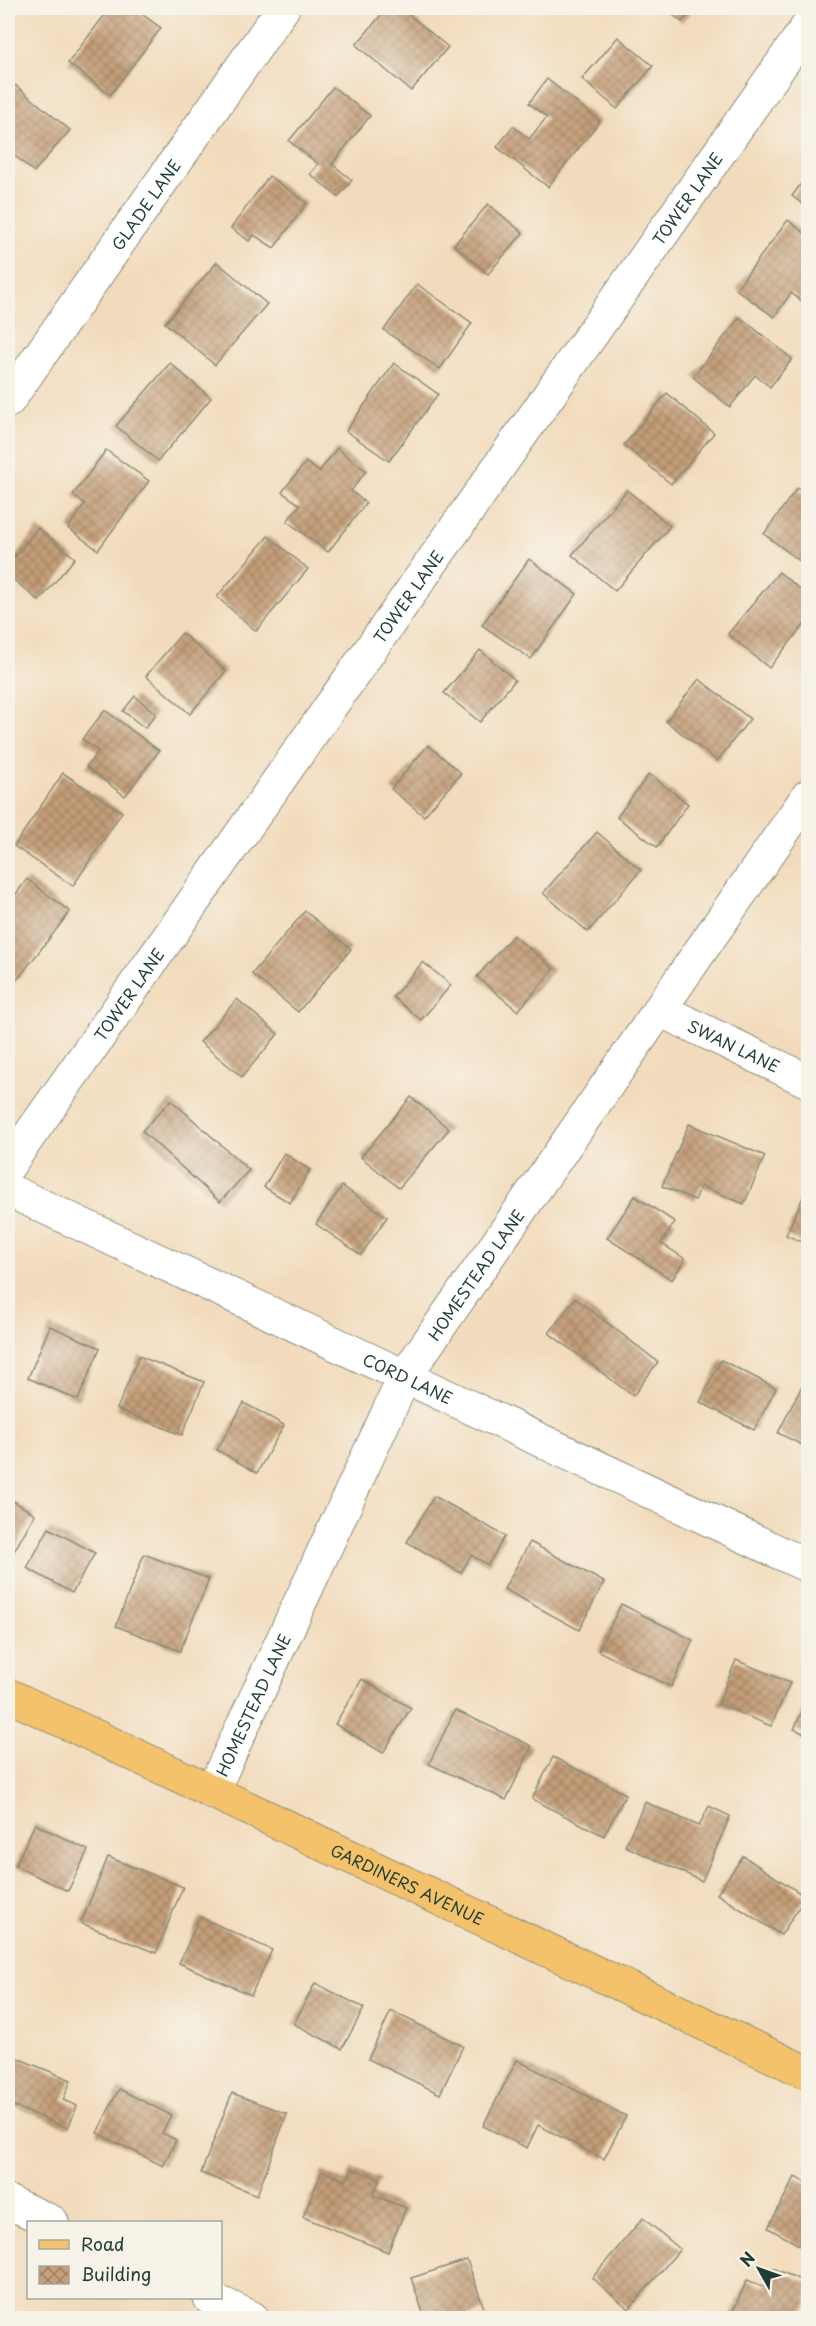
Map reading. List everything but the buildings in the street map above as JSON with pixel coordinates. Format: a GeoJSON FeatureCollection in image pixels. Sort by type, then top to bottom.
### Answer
{"type":"FeatureCollection","features":[{"type":"Feature","properties":{"kind":"main road","name":"GARDINERS AVENUE"},"geometry":{"type":"LineString","coordinates":[[8,1695],[808,2073]]}},
{"type":"Feature","properties":{"kind":"street","name":"GLADE LANE"},"geometry":{"type":"LineString","coordinates":[[8,402],[283,8]]}},
{"type":"Feature","properties":{"kind":"street","name":"TOWER LANE"},"geometry":{"type":"LineString","coordinates":[[8,1166],[808,26]]}},
{"type":"Feature","properties":{"kind":"street","name":"HOMESTEAD LANE"},"geometry":{"type":"LineString","coordinates":[[212,1792],[405,1376],[808,796]]}},
{"type":"Feature","properties":{"kind":"street","name":"SWAN LANE"},"geometry":{"type":"LineString","coordinates":[[660,1010],[808,1081]]}},
{"type":"Feature","properties":{"kind":"street","name":"CORD LANE"},"geometry":{"type":"LineString","coordinates":[[8,1190],[808,1566]]}},
{"type":"Feature","properties":{"kind":"street"},"geometry":{"type":"LineString","coordinates":[[8,2202],[48,2221]]}},
{"type":"Feature","properties":{"kind":"street"},"geometry":{"type":"LineString","coordinates":[[212,2299],[252,2319]]}}]}
